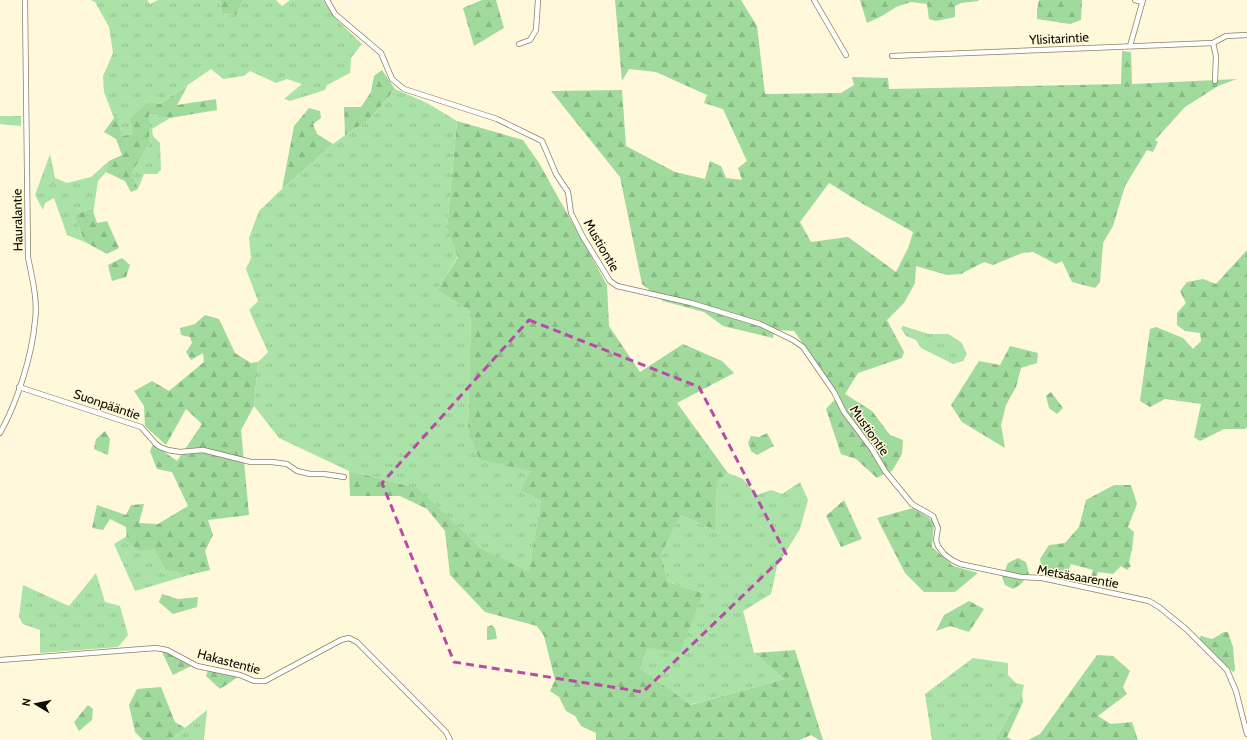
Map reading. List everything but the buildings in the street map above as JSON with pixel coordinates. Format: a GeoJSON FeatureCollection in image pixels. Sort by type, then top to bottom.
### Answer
{"type":"FeatureCollection","features":[{"type":"Feature","properties":{"kind":"street","name":"Hauralantie"},"geometry":{"type":"LineString","coordinates":[[0,433],[9,418],[19,387],[30,352],[36,320],[34,289],[28,257],[25,0]]}},
{"type":"Feature","properties":{"kind":"street","name":"Mustiontie"},"geometry":{"type":"LineString","coordinates":[[327,0],[335,14],[381,53],[392,78],[404,89],[497,119],[542,141],[556,174],[568,192],[571,213],[598,262],[613,284],[691,303],[760,324],[793,340],[803,347],[834,392],[844,412],[872,449],[885,471]]}},
{"type":"Feature","properties":{"kind":"street"},"geometry":{"type":"LineString","coordinates":[[519,44],[530,40],[536,30],[538,0]]}},
{"type":"Feature","properties":{"kind":"street"},"geometry":{"type":"LineString","coordinates":[[814,0],[846,55]]}},
{"type":"Feature","properties":{"kind":"street"},"geometry":{"type":"LineString","coordinates":[[1130,46],[1143,1],[1135,0]]}},
{"type":"Feature","properties":{"kind":"street","name":"Ylisitarintie"},"geometry":{"type":"LineString","coordinates":[[892,56],[1213,43],[1226,36],[1247,35]]}},
{"type":"Feature","properties":{"kind":"street"},"geometry":{"type":"LineString","coordinates":[[1213,43],[1216,56],[1215,81]]}},
{"type":"Feature","properties":{"kind":"street","name":"Suonpääntie"},"geometry":{"type":"LineString","coordinates":[[19,387],[141,427],[156,444],[168,450],[180,452],[203,450],[251,462],[287,464],[297,471],[310,474],[324,474],[344,478]]}},
{"type":"Feature","properties":{"kind":"street","name":"Metsäsaarentie"},"geometry":{"type":"LineString","coordinates":[[885,471],[912,504],[933,516],[938,528],[936,540],[938,546],[944,554],[960,564],[1021,577],[1050,579],[1149,601],[1159,607],[1186,629],[1227,670],[1236,691],[1247,734]]}},
{"type":"Feature","properties":{"kind":"street","name":"Hakastentie"},"geometry":{"type":"LineString","coordinates":[[0,660],[156,648],[167,650],[197,666],[240,675],[254,681],[265,681],[341,640],[349,638],[357,642],[363,648],[446,732],[450,740]]}},
{"type":"Feature","properties":{"kind":"highlighted area"},"geometry":{"type":"Polygon","coordinates":[[[529,320],[699,387],[786,554],[643,692],[454,662],[382,483],[529,320]]]}},
{"type":"Feature","properties":{"kind":"green space"},"geometry":{"type":"Polygon","coordinates":[[[91,0],[147,0],[150,4],[158,0],[220,0],[222,14],[236,15],[243,0],[276,0],[282,6],[290,0],[323,0],[335,18],[362,44],[351,58],[350,73],[327,85],[325,90],[290,101],[284,99],[302,84],[287,79],[276,83],[250,71],[244,76],[223,79],[211,69],[160,104],[149,102],[133,134],[122,136],[117,115],[114,118],[104,92],[103,76],[113,53],[109,27],[95,2],[91,0]]]}},
{"type":"Feature","properties":{"kind":"green space"},"geometry":{"type":"Polygon","coordinates":[[[220,0],[243,0],[236,15],[222,14],[220,0]]]}},
{"type":"Feature","properties":{"kind":"green space"},"geometry":{"type":"Polygon","coordinates":[[[482,0],[496,0],[504,28],[474,46],[463,8],[482,0]]]}},
{"type":"Feature","properties":{"kind":"green space"},"geometry":{"type":"Polygon","coordinates":[[[615,0],[741,0],[757,26],[765,94],[841,93],[854,85],[852,77],[888,78],[889,89],[1121,84],[1122,51],[1131,52],[1132,84],[1237,79],[1218,86],[1185,107],[1155,140],[1158,142],[1153,152],[1147,150],[1125,186],[1113,226],[1103,243],[1100,282],[1095,288],[1072,282],[1062,261],[1056,264],[1033,252],[1022,253],[993,265],[984,262],[961,274],[947,275],[916,266],[915,283],[904,303],[887,320],[904,352],[902,358],[858,373],[845,394],[872,411],[890,435],[903,440],[902,454],[892,471],[877,478],[856,459],[841,454],[826,409],[839,395],[794,331],[774,330],[773,338],[723,326],[704,312],[663,301],[642,284],[620,177],[551,91],[622,90],[626,146],[675,172],[705,179],[710,161],[721,166],[726,178],[742,180],[738,168],[747,161],[723,109],[704,103],[707,95],[656,72],[629,69],[622,81],[615,0]],[[829,183],[800,222],[811,242],[848,237],[896,272],[909,246],[913,232],[829,183]]]}},
{"type":"Feature","properties":{"kind":"green space"},"geometry":{"type":"Polygon","coordinates":[[[860,0],[979,0],[961,3],[955,6],[955,17],[936,21],[929,19],[927,4],[911,2],[896,7],[867,23],[860,0]]]}},
{"type":"Feature","properties":{"kind":"green space"},"geometry":{"type":"Polygon","coordinates":[[[1039,0],[1082,0],[1081,20],[1070,24],[1037,19],[1039,0]]]}},
{"type":"Feature","properties":{"kind":"green space"},"geometry":{"type":"Polygon","coordinates":[[[382,70],[395,89],[369,120],[345,135],[344,107],[361,107],[371,92],[374,76],[382,70]]]}},
{"type":"Feature","properties":{"kind":"green space"},"geometry":{"type":"Polygon","coordinates":[[[188,85],[177,105],[216,99],[217,110],[170,118],[149,114],[149,144],[132,172],[138,189],[131,192],[125,181],[106,172],[109,161],[122,155],[116,139],[104,132],[117,114],[122,136],[133,134],[131,118],[149,102],[160,104],[188,85]]]}},
{"type":"Feature","properties":{"kind":"green space"},"geometry":{"type":"Polygon","coordinates":[[[395,89],[427,103],[457,121],[447,228],[458,256],[437,290],[471,312],[468,428],[531,470],[541,500],[529,573],[481,548],[416,488],[349,471],[279,438],[254,406],[258,362],[268,352],[249,310],[258,301],[246,269],[251,258],[249,238],[259,211],[333,144],[369,120],[395,89]]]}},
{"type":"Feature","properties":{"kind":"green space"},"geometry":{"type":"Polygon","coordinates":[[[309,108],[320,111],[321,118],[313,124],[317,134],[333,144],[282,189],[294,126],[309,108]]]}},
{"type":"Feature","properties":{"kind":"green space"},"geometry":{"type":"Polygon","coordinates":[[[149,114],[170,118],[152,129],[153,136],[160,143],[161,170],[157,174],[144,174],[138,189],[132,172],[149,144],[149,114]]]}},
{"type":"Feature","properties":{"kind":"green space"},"geometry":{"type":"Polygon","coordinates":[[[0,116],[21,116],[21,126],[0,124],[0,116]]]}},
{"type":"Feature","properties":{"kind":"green space"},"geometry":{"type":"Polygon","coordinates":[[[457,121],[523,140],[539,163],[607,285],[609,326],[640,372],[683,344],[722,361],[734,373],[677,403],[728,473],[717,482],[716,531],[681,515],[661,554],[668,582],[703,593],[680,652],[648,648],[640,668],[690,705],[784,679],[754,653],[795,650],[823,740],[819,740],[811,735],[800,740],[596,740],[596,733],[581,726],[575,716],[566,711],[559,697],[550,691],[555,680],[544,636],[537,626],[485,612],[450,575],[445,531],[427,509],[400,496],[350,496],[349,471],[417,488],[481,548],[529,572],[541,500],[521,490],[531,471],[479,459],[468,428],[471,312],[437,290],[458,257],[447,228],[457,121]]]}},
{"type":"Feature","properties":{"kind":"green space"},"geometry":{"type":"Polygon","coordinates":[[[50,154],[55,178],[67,183],[91,177],[109,161],[106,172],[98,181],[93,214],[91,208],[74,215],[85,242],[67,235],[54,198],[45,203],[43,210],[35,195],[50,154]]]}},
{"type":"Feature","properties":{"kind":"green space"},"geometry":{"type":"Polygon","coordinates":[[[92,208],[97,223],[107,221],[119,248],[107,254],[85,242],[74,215],[92,208]]]}},
{"type":"Feature","properties":{"kind":"green space"},"geometry":{"type":"Polygon","coordinates":[[[1247,250],[1247,427],[1245,429],[1224,429],[1200,441],[1194,437],[1201,404],[1165,399],[1150,407],[1140,401],[1150,329],[1156,327],[1183,338],[1193,349],[1201,341],[1200,333],[1185,331],[1177,325],[1177,313],[1186,303],[1180,291],[1187,282],[1203,279],[1216,284],[1247,250]]]}},
{"type":"Feature","properties":{"kind":"green space"},"geometry":{"type":"Polygon","coordinates":[[[122,258],[130,265],[126,277],[112,281],[108,265],[122,258]]]}},
{"type":"Feature","properties":{"kind":"green space"},"geometry":{"type":"Polygon","coordinates":[[[205,315],[219,319],[235,353],[251,363],[258,362],[254,406],[241,430],[249,515],[208,520],[213,535],[205,551],[210,570],[189,575],[165,570],[154,549],[139,551],[127,541],[126,527],[110,519],[103,530],[92,528],[97,505],[126,515],[131,505],[144,504],[139,523],[158,524],[188,506],[172,472],[157,469],[150,451],[153,444],[177,461],[202,424],[186,409],[166,445],[145,426],[144,406],[134,391],[152,381],[169,391],[204,362],[203,353],[191,360],[186,352],[192,343],[190,337],[181,335],[180,328],[195,324],[205,315]]]}},
{"type":"Feature","properties":{"kind":"green space"},"geometry":{"type":"Polygon","coordinates":[[[903,326],[929,334],[948,334],[961,342],[967,354],[963,361],[953,364],[921,348],[916,340],[906,336],[901,328],[903,326]]]}},
{"type":"Feature","properties":{"kind":"green space"},"geometry":{"type":"Polygon","coordinates":[[[1010,346],[1038,353],[1037,363],[1021,368],[1016,387],[1006,405],[1001,425],[1005,448],[962,422],[951,405],[979,361],[1000,365],[1010,346]]]}},
{"type":"Feature","properties":{"kind":"green space"},"geometry":{"type":"Polygon","coordinates":[[[1051,392],[1063,408],[1057,414],[1049,408],[1046,396],[1051,392]]]}},
{"type":"Feature","properties":{"kind":"green space"},"geometry":{"type":"Polygon","coordinates":[[[105,431],[110,439],[108,455],[94,449],[96,439],[105,431]]]}},
{"type":"Feature","properties":{"kind":"green space"},"geometry":{"type":"Polygon","coordinates":[[[767,433],[774,446],[757,455],[751,451],[748,443],[751,436],[759,437],[767,433]]]}},
{"type":"Feature","properties":{"kind":"green space"},"geometry":{"type":"Polygon","coordinates":[[[728,473],[743,479],[757,495],[771,490],[782,494],[800,482],[808,500],[800,529],[777,566],[771,594],[743,611],[754,653],[784,679],[689,705],[640,668],[648,648],[703,593],[668,582],[661,554],[681,515],[716,531],[717,482],[728,473]]]}},
{"type":"Feature","properties":{"kind":"green space"},"geometry":{"type":"Polygon","coordinates":[[[1114,485],[1131,485],[1137,504],[1128,527],[1134,532],[1129,562],[1131,566],[1127,570],[1121,566],[1113,574],[1098,572],[1095,581],[1090,580],[1093,570],[1071,564],[1066,577],[1043,574],[1040,559],[1049,545],[1065,543],[1079,527],[1086,500],[1114,485]]]}},
{"type":"Feature","properties":{"kind":"green space"},"geometry":{"type":"Polygon","coordinates":[[[844,500],[862,539],[841,547],[826,516],[844,500]]]}},
{"type":"Feature","properties":{"kind":"green space"},"geometry":{"type":"Polygon","coordinates":[[[913,508],[928,517],[934,523],[932,547],[953,566],[978,573],[955,592],[924,592],[905,573],[877,518],[913,508]]]}},
{"type":"Feature","properties":{"kind":"green space"},"geometry":{"type":"Polygon","coordinates":[[[127,536],[127,541],[154,549],[165,570],[189,575],[135,591],[114,544],[127,536]]]}},
{"type":"Feature","properties":{"kind":"green space"},"geometry":{"type":"Polygon","coordinates":[[[1018,558],[1026,562],[1029,574],[1021,584],[1013,589],[1005,585],[1002,577],[1008,563],[1018,558]]]}},
{"type":"Feature","properties":{"kind":"green space"},"geometry":{"type":"Polygon","coordinates":[[[96,573],[105,602],[120,606],[128,635],[118,647],[40,653],[40,630],[23,624],[19,617],[23,585],[69,606],[96,573]]]}},
{"type":"Feature","properties":{"kind":"green space"},"geometry":{"type":"Polygon","coordinates":[[[162,594],[178,599],[198,597],[197,607],[173,614],[159,602],[162,594]]]}},
{"type":"Feature","properties":{"kind":"green space"},"geometry":{"type":"Polygon","coordinates":[[[969,601],[984,609],[969,632],[950,626],[936,631],[944,615],[969,601]]]}},
{"type":"Feature","properties":{"kind":"green space"},"geometry":{"type":"Polygon","coordinates":[[[492,625],[495,628],[497,639],[487,640],[487,627],[492,625]]]}},
{"type":"Feature","properties":{"kind":"green space"},"geometry":{"type":"Polygon","coordinates":[[[1224,632],[1228,632],[1233,647],[1235,670],[1233,672],[1199,639],[1201,636],[1212,639],[1224,632]]]}},
{"type":"Feature","properties":{"kind":"green space"},"geometry":{"type":"Polygon","coordinates":[[[161,650],[195,664],[173,675],[161,650]]]}},
{"type":"Feature","properties":{"kind":"green space"},"geometry":{"type":"Polygon","coordinates":[[[1097,655],[1113,656],[1130,671],[1123,687],[1127,694],[1098,716],[1111,724],[1132,722],[1138,740],[1028,740],[1040,734],[1097,655]]]}},
{"type":"Feature","properties":{"kind":"green space"},"geometry":{"type":"Polygon","coordinates":[[[973,658],[1008,663],[1008,675],[1016,683],[1024,685],[1022,694],[995,740],[932,740],[925,694],[973,658]]]}},
{"type":"Feature","properties":{"kind":"green space"},"geometry":{"type":"Polygon","coordinates":[[[209,667],[238,677],[220,689],[206,676],[209,667]]]}},
{"type":"Feature","properties":{"kind":"green space"},"geometry":{"type":"Polygon","coordinates":[[[161,687],[175,722],[185,728],[170,740],[143,740],[135,732],[129,705],[137,689],[161,687]]]}},
{"type":"Feature","properties":{"kind":"green space"},"geometry":{"type":"Polygon","coordinates":[[[1022,694],[1023,702],[1007,737],[1012,740],[995,740],[1022,694]]]}},
{"type":"Feature","properties":{"kind":"green space"},"geometry":{"type":"Polygon","coordinates":[[[88,705],[93,709],[92,720],[79,731],[74,722],[88,705]]]}},
{"type":"Feature","properties":{"kind":"green space"},"geometry":{"type":"Polygon","coordinates":[[[207,710],[204,740],[170,740],[207,710]]]}}]}
